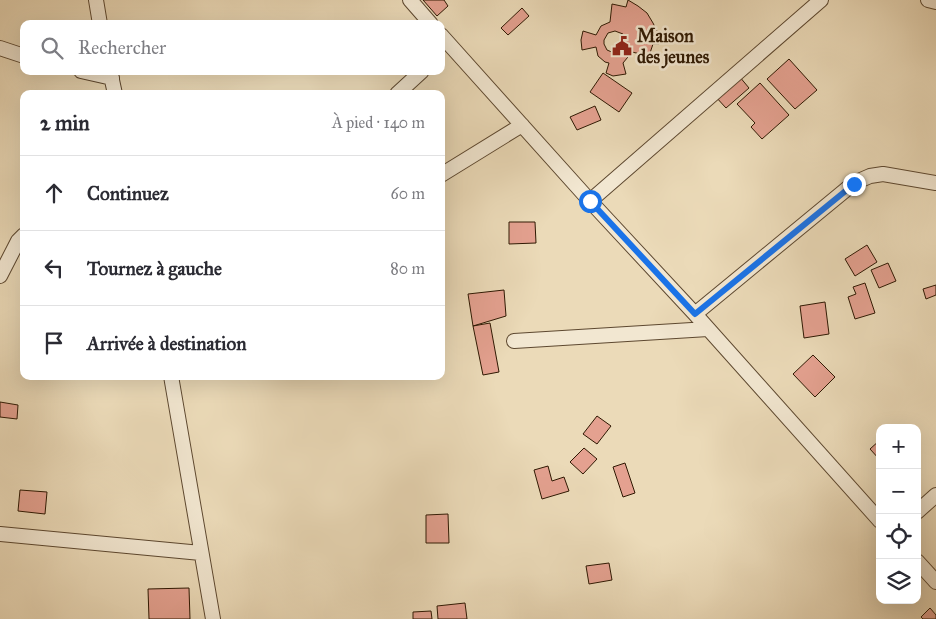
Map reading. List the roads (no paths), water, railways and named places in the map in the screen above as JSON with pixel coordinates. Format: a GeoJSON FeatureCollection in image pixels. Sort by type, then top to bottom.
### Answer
{"type":"FeatureCollection","features":[{"type":"Feature","properties":{"kind":"street"},"geometry":{"type":"LineString","coordinates":[[96,0],[99,20]]}},
{"type":"Feature","properties":{"kind":"street"},"geometry":{"type":"LineString","coordinates":[[410,0],[428,20]]}},
{"type":"Feature","properties":{"kind":"street"},"geometry":{"type":"LineString","coordinates":[[590,201],[821,0]]}},
{"type":"Feature","properties":{"kind":"street"},"geometry":{"type":"LineString","coordinates":[[928,0],[936,2]]}},
{"type":"Feature","properties":{"kind":"street"},"geometry":{"type":"LineString","coordinates":[[445,46],[522,125],[695,314],[876,517]]}},
{"type":"Feature","properties":{"kind":"street"},"geometry":{"type":"LineString","coordinates":[[0,48],[20,55]]}},
{"type":"Feature","properties":{"kind":"street"},"geometry":{"type":"LineString","coordinates":[[111,75],[114,90]]}},
{"type":"Feature","properties":{"kind":"street"},"geometry":{"type":"LineString","coordinates":[[401,90],[418,75]]}},
{"type":"Feature","properties":{"kind":"street"},"geometry":{"type":"LineString","coordinates":[[445,173],[522,125]]}},
{"type":"Feature","properties":{"kind":"street"},"geometry":{"type":"LineString","coordinates":[[695,314],[854,184],[870,176],[884,174],[936,183]]}},
{"type":"Feature","properties":{"kind":"street"},"geometry":{"type":"LineString","coordinates":[[0,276],[20,239]]}},
{"type":"Feature","properties":{"kind":"street"},"geometry":{"type":"LineString","coordinates":[[514,341],[708,329]]}},
{"type":"Feature","properties":{"kind":"street"},"geometry":{"type":"LineString","coordinates":[[172,380],[212,619]]}},
{"type":"Feature","properties":{"kind":"street"},"geometry":{"type":"LineString","coordinates":[[921,508],[936,495]]}},
{"type":"Feature","properties":{"kind":"street"},"geometry":{"type":"LineString","coordinates":[[0,534],[202,553]]}},
{"type":"Feature","properties":{"kind":"street"},"geometry":{"type":"LineString","coordinates":[[921,566],[936,582]]}},
{"type":"Feature","properties":{"kind":"place","name":"Maison des jeunes"},"geometry":{"type":"Point","coordinates":[622,46]}}]}
